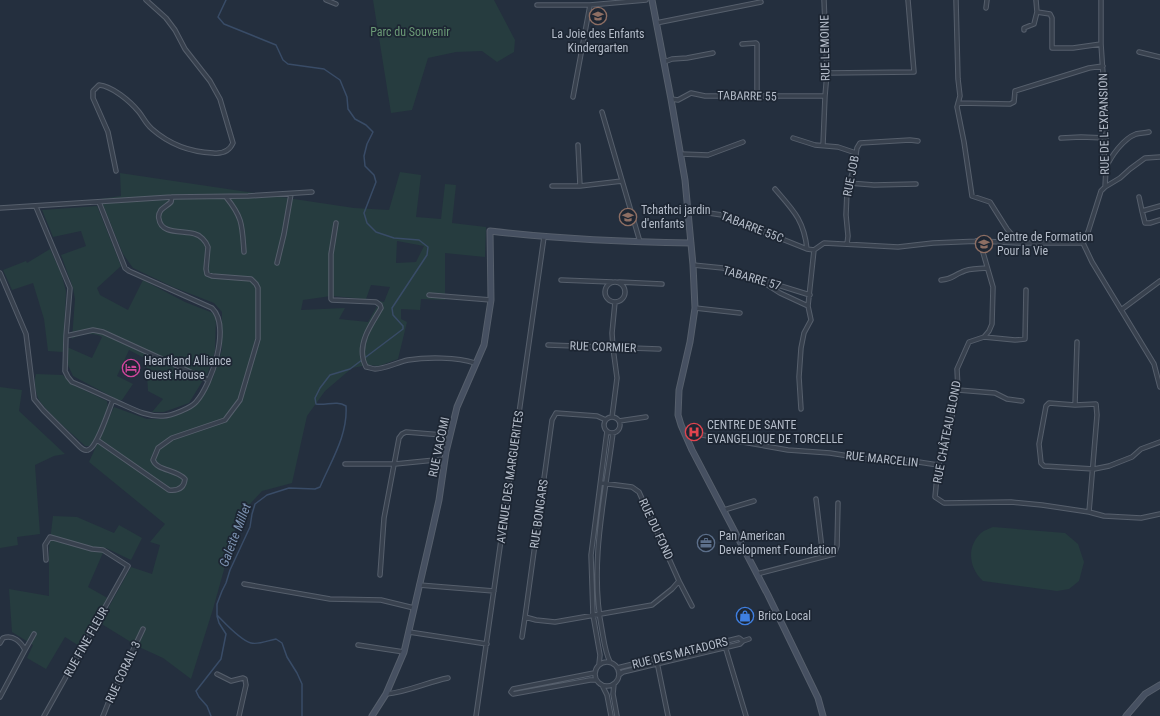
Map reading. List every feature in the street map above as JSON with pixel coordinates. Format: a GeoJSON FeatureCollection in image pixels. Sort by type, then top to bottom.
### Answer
{"type":"FeatureCollection","features":[{"type":"Feature","properties":{"kind":"main road"},"geometry":{"type":"LineString","coordinates":[[652,0],[681,154],[689,210],[693,264],[695,308],[690,342],[679,390],[678,415],[692,450],[757,574],[818,698],[823,716]]}},
{"type":"Feature","properties":{"kind":"main road","name":"RUE VACOMI"},"geometry":{"type":"LineString","coordinates":[[372,716],[386,694],[404,652],[439,500],[445,459],[457,407],[484,345],[490,300],[490,231],[544,237]]}},
{"type":"Feature","properties":{"kind":"main road"},"geometry":{"type":"LineString","coordinates":[[544,237],[640,242],[691,242]]}},
{"type":"Feature","properties":{"kind":"main road"},"geometry":{"type":"LineString","coordinates":[[1126,716],[1145,694],[1160,685]]}},
{"type":"Feature","properties":{"kind":"street"},"geometry":{"type":"LineString","coordinates":[[116,171],[108,132],[93,98],[93,92],[99,85],[111,89],[135,107],[150,128],[183,149],[221,153],[231,148],[233,143],[220,99],[210,82],[185,49],[175,30],[166,18],[146,0]]}},
{"type":"Feature","properties":{"kind":"street"},"geometry":{"type":"LineString","coordinates":[[326,0],[336,4]]}},
{"type":"Feature","properties":{"kind":"street"},"geometry":{"type":"LineString","coordinates":[[537,5],[590,5],[646,0]]}},
{"type":"Feature","properties":{"kind":"street","name":"RUE LEMOINE"},"geometry":{"type":"LineString","coordinates":[[823,145],[824,96],[827,74],[824,0]]}},
{"type":"Feature","properties":{"kind":"street"},"geometry":{"type":"LineString","coordinates":[[827,74],[914,72],[908,0]]}},
{"type":"Feature","properties":{"kind":"street"},"geometry":{"type":"LineString","coordinates":[[956,0],[958,80],[960,96],[957,107],[972,196],[990,202],[1007,229],[1019,243]]}},
{"type":"Feature","properties":{"kind":"street"},"geometry":{"type":"LineString","coordinates":[[986,8],[987,0]]}},
{"type":"Feature","properties":{"kind":"street"},"geometry":{"type":"LineString","coordinates":[[1024,30],[1024,28],[1034,24],[1037,12],[1036,0]]}},
{"type":"Feature","properties":{"kind":"street","name":"RUE DE L'EXPANSION"},"geometry":{"type":"LineString","coordinates":[[1082,243],[1088,232],[1101,191],[1105,187],[1106,168],[1104,164],[1104,157],[1106,138],[1100,0]]}},
{"type":"Feature","properties":{"kind":"street"},"geometry":{"type":"LineString","coordinates":[[656,23],[761,2]]}},
{"type":"Feature","properties":{"kind":"street"},"geometry":{"type":"LineString","coordinates":[[573,97],[590,5]]}},
{"type":"Feature","properties":{"kind":"street"},"geometry":{"type":"LineString","coordinates":[[1037,12],[1050,14],[1052,18],[1052,48],[1073,48],[1101,44]]}},
{"type":"Feature","properties":{"kind":"street"},"geometry":{"type":"LineString","coordinates":[[742,44],[758,44],[757,95]]}},
{"type":"Feature","properties":{"kind":"street"},"geometry":{"type":"LineString","coordinates":[[1139,52],[1160,57]]}},
{"type":"Feature","properties":{"kind":"street"},"geometry":{"type":"LineString","coordinates":[[664,62],[672,59],[713,54]]}},
{"type":"Feature","properties":{"kind":"street"},"geometry":{"type":"LineString","coordinates":[[958,103],[1010,104],[1014,102],[1015,91],[1089,68],[1103,66]]}},
{"type":"Feature","properties":{"kind":"street","name":"TABARRE 55"},"geometry":{"type":"LineString","coordinates":[[671,99],[678,100],[691,93],[705,96],[824,96]]}},
{"type":"Feature","properties":{"kind":"street"},"geometry":{"type":"LineString","coordinates":[[602,112],[640,242]]}},
{"type":"Feature","properties":{"kind":"street"},"geometry":{"type":"LineString","coordinates":[[1106,168],[1110,159],[1127,140],[1136,134],[1148,132]]}},
{"type":"Feature","properties":{"kind":"street"},"geometry":{"type":"LineString","coordinates":[[793,138],[815,145],[838,147],[856,153]]}},
{"type":"Feature","properties":{"kind":"street"},"geometry":{"type":"LineString","coordinates":[[1061,138],[1106,138]]}},
{"type":"Feature","properties":{"kind":"street","name":"RUE JOB"},"geometry":{"type":"LineString","coordinates":[[847,244],[848,236],[846,215],[849,183],[854,167],[856,153],[860,143],[910,140],[918,141]]}},
{"type":"Feature","properties":{"kind":"street"},"geometry":{"type":"LineString","coordinates":[[681,154],[708,155],[743,142]]}},
{"type":"Feature","properties":{"kind":"street"},"geometry":{"type":"LineString","coordinates":[[578,144],[580,186]]}},
{"type":"Feature","properties":{"kind":"street"},"geometry":{"type":"LineString","coordinates":[[1105,187],[1120,178],[1146,158],[1160,157]]}},
{"type":"Feature","properties":{"kind":"street"},"geometry":{"type":"LineString","coordinates":[[552,186],[580,186],[622,181]]}},
{"type":"Feature","properties":{"kind":"street"},"geometry":{"type":"LineString","coordinates":[[849,183],[874,185],[916,184]]}},
{"type":"Feature","properties":{"kind":"street"},"geometry":{"type":"LineString","coordinates":[[775,189],[795,212],[804,232],[807,249]]}},
{"type":"Feature","properties":{"kind":"street"},"geometry":{"type":"LineString","coordinates":[[0,208],[36,207],[172,197],[226,197],[312,192]]}},
{"type":"Feature","properties":{"kind":"street"},"geometry":{"type":"LineString","coordinates":[[277,263],[291,194]]}},
{"type":"Feature","properties":{"kind":"street"},"geometry":{"type":"LineString","coordinates":[[97,440],[169,490],[175,490],[184,485],[185,479],[181,474],[157,466],[153,460],[158,448],[172,438],[226,420],[240,400],[258,339],[258,288],[251,279],[212,276],[207,274],[207,243],[195,234],[167,230],[159,222],[161,210],[171,202],[172,197]]}},
{"type":"Feature","properties":{"kind":"street"},"geometry":{"type":"LineString","coordinates":[[226,197],[240,216],[244,252]]}},
{"type":"Feature","properties":{"kind":"street"},"geometry":{"type":"LineString","coordinates":[[1139,197],[1145,223],[1160,220]]}},
{"type":"Feature","properties":{"kind":"street"},"geometry":{"type":"LineString","coordinates":[[36,207],[70,288],[65,371],[68,377],[72,382],[146,415],[165,416],[190,407],[196,402],[208,380],[218,352],[218,318],[216,312],[212,308],[125,268],[99,202]]}},
{"type":"Feature","properties":{"kind":"street"},"geometry":{"type":"LineString","coordinates":[[1142,212],[1160,206]]}},
{"type":"Feature","properties":{"kind":"street","name":"TABARRE 55C"},"geometry":{"type":"LineString","coordinates":[[689,210],[722,215],[807,249],[814,250]]}},
{"type":"Feature","properties":{"kind":"street"},"geometry":{"type":"LineString","coordinates":[[336,223],[331,254],[331,299],[376,302],[381,308],[365,338],[362,350],[366,367],[375,369],[424,358],[453,358],[475,363]]}},
{"type":"Feature","properties":{"kind":"street","name":"AVENUE DES MARGUERITES"},"geometry":{"type":"LineString","coordinates":[[476,716],[544,237]]}},
{"type":"Feature","properties":{"kind":"street"},"geometry":{"type":"LineString","coordinates":[[976,241],[982,249],[993,287],[992,324],[984,337]]}},
{"type":"Feature","properties":{"kind":"street"},"geometry":{"type":"LineString","coordinates":[[801,409],[801,348],[804,334],[811,320],[808,306],[814,250],[824,243],[898,247],[933,243],[976,241],[1082,243],[1154,364],[1160,387]]}},
{"type":"Feature","properties":{"kind":"street","name":"TABARRE 57"},"geometry":{"type":"LineString","coordinates":[[693,264],[723,268],[810,295]]}},
{"type":"Feature","properties":{"kind":"street"},"geometry":{"type":"LineString","coordinates":[[941,280],[953,278],[966,270],[987,268]]}},
{"type":"Feature","properties":{"kind":"street"},"geometry":{"type":"LineString","coordinates":[[0,273],[26,334],[34,399],[43,410],[80,447],[84,450],[89,450],[97,440],[112,400]]}},
{"type":"Feature","properties":{"kind":"street"},"geometry":{"type":"LineString","coordinates":[[561,280],[662,284]]}},
{"type":"Feature","properties":{"kind":"street"},"geometry":{"type":"LineString","coordinates":[[759,280],[780,293],[808,306]]}},
{"type":"Feature","properties":{"kind":"street"},"geometry":{"type":"LineString","coordinates":[[1122,310],[1160,281]]}},
{"type":"Feature","properties":{"kind":"street"},"geometry":{"type":"LineString","coordinates":[[601,282],[606,290],[607,298],[615,302],[622,299],[631,283]]}},
{"type":"Feature","properties":{"kind":"street"},"geometry":{"type":"LineString","coordinates":[[606,290],[612,282]]}},
{"type":"Feature","properties":{"kind":"street"},"geometry":{"type":"LineString","coordinates":[[619,282],[623,286],[625,292]]}},
{"type":"Feature","properties":{"kind":"street"},"geometry":{"type":"LineString","coordinates":[[984,337],[1015,340],[1025,339],[1026,290]]}},
{"type":"Feature","properties":{"kind":"street"},"geometry":{"type":"LineString","coordinates":[[429,295],[490,300]]}},
{"type":"Feature","properties":{"kind":"street"},"geometry":{"type":"LineString","coordinates":[[612,417],[618,378],[613,348],[613,318],[615,302]]}},
{"type":"Feature","properties":{"kind":"street"},"geometry":{"type":"LineString","coordinates":[[695,308],[740,314]]}},
{"type":"Feature","properties":{"kind":"street"},"geometry":{"type":"LineString","coordinates":[[66,336],[93,330],[103,332],[208,380]]}},
{"type":"Feature","properties":{"kind":"street","name":"RUE CHÂTEAU BLOND"},"geometry":{"type":"LineString","coordinates":[[984,337],[969,342],[964,350],[957,369],[958,390],[943,456],[938,465],[935,497],[944,503],[1011,502],[1089,512]]}},
{"type":"Feature","properties":{"kind":"street"},"geometry":{"type":"LineString","coordinates":[[1075,405],[1077,342]]}},
{"type":"Feature","properties":{"kind":"street","name":"RUE CORMIER"},"geometry":{"type":"LineString","coordinates":[[548,345],[659,349]]}},
{"type":"Feature","properties":{"kind":"street"},"geometry":{"type":"LineString","coordinates":[[958,390],[995,393],[1007,399],[1022,401]]}},
{"type":"Feature","properties":{"kind":"street"},"geometry":{"type":"LineString","coordinates":[[1160,442],[1141,449],[1132,457],[1109,466],[1094,469],[1044,466],[1041,463],[1039,444],[1042,422],[1046,406],[1049,403],[1075,405],[1096,404],[1097,415],[1094,469],[1089,512],[1104,516],[1141,518],[1160,514]]}},
{"type":"Feature","properties":{"kind":"street","name":"RUE BONGARS"},"geometry":{"type":"LineString","coordinates":[[522,637],[552,420],[556,413],[597,416],[606,420]]}},
{"type":"Feature","properties":{"kind":"street"},"geometry":{"type":"LineString","coordinates":[[612,417],[606,420],[604,427],[613,433]]}},
{"type":"Feature","properties":{"kind":"street"},"geometry":{"type":"LineString","coordinates":[[612,417],[619,422],[646,417]]}},
{"type":"Feature","properties":{"kind":"street"},"geometry":{"type":"LineString","coordinates":[[602,685],[608,686],[614,684],[618,679],[619,674],[618,668],[610,662],[606,654],[599,614],[597,555],[613,433],[619,428],[619,422]]}},
{"type":"Feature","properties":{"kind":"street"},"geometry":{"type":"LineString","coordinates":[[608,431],[591,555],[593,615],[600,655],[599,664],[594,673],[596,680],[602,685],[607,695],[611,716]]}},
{"type":"Feature","properties":{"kind":"street"},"geometry":{"type":"LineString","coordinates":[[380,575],[384,518],[395,464],[397,444],[402,434],[406,432],[443,435]]}},
{"type":"Feature","properties":{"kind":"street","name":"RUE MARCELIN"},"geometry":{"type":"LineString","coordinates":[[685,432],[788,450],[830,453],[868,459],[912,461],[938,465]]}},
{"type":"Feature","properties":{"kind":"street"},"geometry":{"type":"LineString","coordinates":[[345,464],[395,464],[445,459]]}},
{"type":"Feature","properties":{"kind":"street","name":"RUE DU FOND"},"geometry":{"type":"LineString","coordinates":[[601,483],[632,487],[639,492],[679,581],[692,606]]}},
{"type":"Feature","properties":{"kind":"street"},"geometry":{"type":"LineString","coordinates":[[816,499],[823,557]]}},
{"type":"Feature","properties":{"kind":"street"},"geometry":{"type":"LineString","coordinates":[[724,510],[754,500]]}},
{"type":"Feature","properties":{"kind":"street"},"geometry":{"type":"LineString","coordinates":[[757,574],[834,554],[837,546],[838,503]]}},
{"type":"Feature","properties":{"kind":"street","name":"RUE FINE FLEUR"},"geometry":{"type":"LineString","coordinates":[[44,716],[128,568],[127,564],[103,550],[92,549],[50,537],[45,545],[46,560]]}},
{"type":"Feature","properties":{"kind":"street"},"geometry":{"type":"LineString","coordinates":[[525,616],[536,620],[555,622],[652,605],[672,589],[679,581]]}},
{"type":"Feature","properties":{"kind":"street"},"geometry":{"type":"LineString","coordinates":[[244,584],[330,599],[381,600],[414,608]]}},
{"type":"Feature","properties":{"kind":"street"},"geometry":{"type":"LineString","coordinates":[[419,585],[494,591]]}},
{"type":"Feature","properties":{"kind":"street","name":"RUE CORAIL 3"},"geometry":{"type":"LineString","coordinates":[[103,716],[143,629]]}},
{"type":"Feature","properties":{"kind":"street"},"geometry":{"type":"LineString","coordinates":[[409,632],[487,644]]}},
{"type":"Feature","properties":{"kind":"street"},"geometry":{"type":"LineString","coordinates":[[0,697],[34,634]]}},
{"type":"Feature","properties":{"kind":"street"},"geometry":{"type":"LineString","coordinates":[[0,643],[3,638],[10,637],[21,643],[26,650]]}},
{"type":"Feature","properties":{"kind":"street","name":"RUE DES MATADORS"},"geometry":{"type":"LineString","coordinates":[[618,668],[739,638],[743,641]]}},
{"type":"Feature","properties":{"kind":"street","name":"RUE DES MATADORS"},"geometry":{"type":"LineString","coordinates":[[619,674],[740,644],[749,639]]}},
{"type":"Feature","properties":{"kind":"street"},"geometry":{"type":"LineString","coordinates":[[724,642],[746,716]]}},
{"type":"Feature","properties":{"kind":"street"},"geometry":{"type":"LineString","coordinates":[[358,645],[404,652]]}},
{"type":"Feature","properties":{"kind":"street"},"geometry":{"type":"LineString","coordinates":[[656,659],[668,716]]}},
{"type":"Feature","properties":{"kind":"street"},"geometry":{"type":"LineString","coordinates":[[599,664],[610,662]]}},
{"type":"Feature","properties":{"kind":"street"},"geometry":{"type":"LineString","coordinates":[[594,673],[513,690],[511,692],[513,694],[596,680]]}},
{"type":"Feature","properties":{"kind":"street"},"geometry":{"type":"LineString","coordinates":[[218,674],[231,681],[245,679],[246,685],[239,716]]}},
{"type":"Feature","properties":{"kind":"street"},"geometry":{"type":"LineString","coordinates":[[386,694],[406,691],[433,681],[448,678]]}},
{"type":"Feature","properties":{"kind":"street"},"geometry":{"type":"LineString","coordinates":[[614,684],[613,694],[618,716]]}},
{"type":"Feature","properties":{"kind":"street"},"geometry":{"type":"LineString","coordinates":[[0,687],[4,690]]}},
{"type":"Feature","properties":{"kind":"green space","name":"Parc du Souvenir"},"geometry":{"type":"Polygon","coordinates":[[[373,0],[494,0],[515,40],[514,52],[497,62],[482,51],[456,52],[428,58],[412,110],[391,113],[373,0]]]}},
{"type":"Feature","properties":{"kind":"green space"},"geometry":{"type":"Polygon","coordinates":[[[400,172],[421,175],[416,217],[441,219],[445,184],[456,185],[452,223],[486,227],[485,257],[445,253],[445,300],[421,299],[420,310],[401,309],[401,319],[407,322],[398,359],[379,366],[368,365],[352,368],[325,391],[307,416],[292,483],[262,491],[239,516],[213,609],[191,679],[163,658],[139,647],[100,623],[131,567],[152,574],[160,545],[150,542],[165,524],[89,462],[114,407],[147,419],[166,419],[188,411],[200,401],[213,378],[222,350],[222,312],[214,303],[173,287],[133,268],[123,254],[100,199],[121,196],[120,173],[354,208],[389,210],[400,172]],[[397,241],[396,263],[416,262],[424,246],[397,241]],[[371,285],[366,299],[331,296],[303,300],[301,310],[345,308],[339,319],[368,322],[380,301],[384,302],[390,287],[371,285]]]}},
{"type":"Feature","properties":{"kind":"green space"},"geometry":{"type":"Polygon","coordinates":[[[97,206],[121,266],[97,288],[100,295],[128,310],[143,280],[185,302],[213,313],[216,317],[215,351],[208,372],[189,403],[164,412],[152,412],[163,399],[148,391],[146,359],[129,350],[117,376],[133,384],[122,400],[118,400],[73,376],[68,365],[67,347],[92,358],[102,337],[95,334],[87,334],[72,339],[75,299],[73,288],[61,255],[86,246],[81,231],[53,237],[42,210],[97,206]]]}},
{"type":"Feature","properties":{"kind":"green space"},"geometry":{"type":"Polygon","coordinates":[[[50,249],[61,273],[66,291],[63,352],[48,351],[44,319],[33,283],[12,290],[3,270],[26,261],[27,263],[50,249]]]}},
{"type":"Feature","properties":{"kind":"green space"},"geometry":{"type":"Polygon","coordinates":[[[36,374],[63,375],[71,384],[107,401],[108,408],[93,443],[89,446],[85,446],[41,403],[36,389],[36,374]]]}},
{"type":"Feature","properties":{"kind":"green space"},"geometry":{"type":"Polygon","coordinates":[[[0,387],[22,390],[19,411],[65,454],[54,456],[35,465],[40,534],[17,537],[18,545],[0,548],[0,387]]]}},
{"type":"Feature","properties":{"kind":"green space"},"geometry":{"type":"Polygon","coordinates":[[[53,516],[77,517],[114,533],[119,525],[142,538],[131,560],[106,548],[88,587],[111,600],[105,608],[84,649],[65,637],[46,669],[27,658],[33,645],[12,632],[9,589],[49,596],[49,549],[53,516]]]}},
{"type":"Feature","properties":{"kind":"green space"},"geometry":{"type":"Polygon","coordinates":[[[993,527],[1065,533],[1078,544],[1084,562],[1079,581],[1069,589],[1057,591],[983,581],[978,576],[972,564],[971,551],[976,539],[981,533],[993,527]]]}},
{"type":"Feature","properties":{"kind":"waterway","name":"Galette Millet"},"geometry":{"type":"LineString","coordinates":[[226,0],[218,17],[224,24],[276,45],[283,60],[288,64],[324,69],[340,80],[347,97],[348,109],[355,119],[366,125],[373,132],[367,144],[364,156],[365,166],[374,175],[376,182],[364,213],[367,223],[376,232],[394,238],[419,240],[428,247],[427,255],[392,308],[393,315],[403,326],[403,329],[350,369],[330,375],[320,388],[315,398],[316,404],[338,403],[346,406],[346,417],[342,438],[320,487],[315,489],[289,488],[267,495],[255,504],[250,527],[230,570],[217,604],[217,615],[242,638],[251,643],[276,639],[282,643],[287,657],[302,684],[302,716]]}},
{"type":"Feature","properties":{"kind":"waterway"},"geometry":{"type":"LineString","coordinates":[[211,716],[207,706],[196,691],[221,659],[226,634],[219,623],[217,616]]}},
{"type":"Feature","properties":{"kind":"place","name":"La Joie des Enfants Kindergarten"},"geometry":{"type":"Point","coordinates":[598,16]}},
{"type":"Feature","properties":{"kind":"place","name":"Tchathci jardin d'enfants"},"geometry":{"type":"Point","coordinates":[628,217]}},
{"type":"Feature","properties":{"kind":"place","name":"Centre de Formation Pour la Vie"},"geometry":{"type":"Point","coordinates":[984,244]}},
{"type":"Feature","properties":{"kind":"place","name":"Heartland Alliance Guest House"},"geometry":{"type":"Point","coordinates":[131,368]}},
{"type":"Feature","properties":{"kind":"place","name":"CENTRE DE SANTE EVANGELIQUE DE TORCELLE"},"geometry":{"type":"Point","coordinates":[694,432]}},
{"type":"Feature","properties":{"kind":"place","name":"Pan American Development Foundation"},"geometry":{"type":"Point","coordinates":[706,543]}},
{"type":"Feature","properties":{"kind":"place","name":"Brico Local"},"geometry":{"type":"Point","coordinates":[745,616]}}]}
